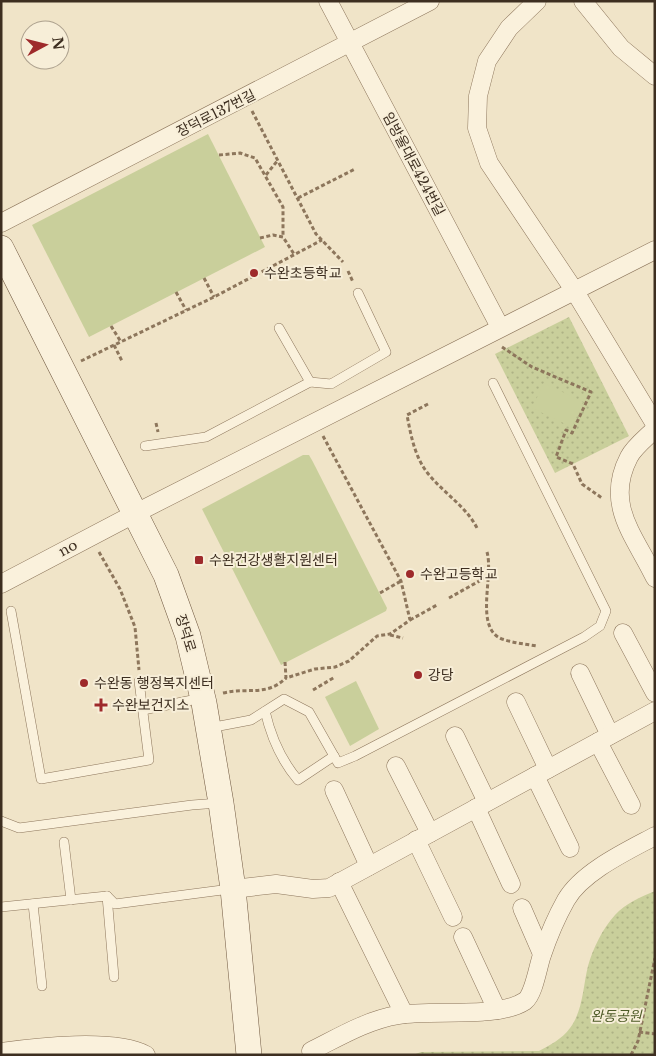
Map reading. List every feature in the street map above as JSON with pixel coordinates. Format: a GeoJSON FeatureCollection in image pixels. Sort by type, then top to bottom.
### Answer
{"type":"FeatureCollection","features":[{"type":"Feature","properties":{"kind":"main road","name":"장덕로"},"geometry":{"type":"LineString","coordinates":[[1,248],[166,575],[188,636],[203,698],[222,803],[233,888],[248,1055]]}},
{"type":"Feature","properties":{"kind":"street","name":"임방울대로424번길"},"geometry":{"type":"LineString","coordinates":[[328,1],[497,329]]}},
{"type":"Feature","properties":{"kind":"street","name":"장덕로137번길"},"geometry":{"type":"LineString","coordinates":[[1,223],[430,1]]}},
{"type":"Feature","properties":{"kind":"street"},"geometry":{"type":"LineString","coordinates":[[537,1],[509,28],[487,61],[478,96],[477,128],[489,163],[574,290],[655,424]]}},
{"type":"Feature","properties":{"kind":"street"},"geometry":{"type":"LineString","coordinates":[[583,1],[621,48],[655,76]]}},
{"type":"Feature","properties":{"kind":"street","name":"no"},"geometry":{"type":"LineString","coordinates":[[1,584],[136,513],[655,250]]}},
{"type":"Feature","properties":{"kind":"street"},"geometry":{"type":"LineString","coordinates":[[655,428],[630,456],[618,482],[624,521],[655,578]]}},
{"type":"Feature","properties":{"kind":"street"},"geometry":{"type":"LineString","coordinates":[[623,633],[655,693]]}},
{"type":"Feature","properties":{"kind":"street"},"geometry":{"type":"LineString","coordinates":[[580,673],[631,805]]}},
{"type":"Feature","properties":{"kind":"street"},"geometry":{"type":"LineString","coordinates":[[516,702],[570,848]]}},
{"type":"Feature","properties":{"kind":"street"},"geometry":{"type":"LineString","coordinates":[[233,888],[276,884],[313,889],[329,888],[655,711]]}},
{"type":"Feature","properties":{"kind":"street"},"geometry":{"type":"LineString","coordinates":[[455,736],[511,884]]}},
{"type":"Feature","properties":{"kind":"street"},"geometry":{"type":"LineString","coordinates":[[396,766],[453,917]]}},
{"type":"Feature","properties":{"kind":"street"},"geometry":{"type":"LineString","coordinates":[[334,790],[369,866]]}},
{"type":"Feature","properties":{"kind":"street"},"geometry":{"type":"LineString","coordinates":[[311,1051],[370,1022],[404,1014],[497,1010],[516,1006],[528,999],[542,954],[567,898],[586,878],[620,854],[655,836]]}},
{"type":"Feature","properties":{"kind":"street"},"geometry":{"type":"LineString","coordinates":[[339,882],[404,1014]]}},
{"type":"Feature","properties":{"kind":"street"},"geometry":{"type":"LineString","coordinates":[[522,908],[542,954]]}},
{"type":"Feature","properties":{"kind":"street"},"geometry":{"type":"LineString","coordinates":[[463,937],[497,1010]]}},
{"type":"Feature","properties":{"kind":"street"},"geometry":{"type":"LineString","coordinates":[[1,1052],[41,1046],[79,1046],[129,1048],[144,1054]]}},
{"type":"Feature","properties":{"kind":"lane"},"geometry":{"type":"LineString","coordinates":[[145,446],[206,437],[310,382],[331,384],[386,352],[358,293]]}},
{"type":"Feature","properties":{"kind":"lane"},"geometry":{"type":"LineString","coordinates":[[279,328],[310,382]]}},
{"type":"Feature","properties":{"kind":"lane"},"geometry":{"type":"LineString","coordinates":[[208,728],[251,720],[284,699],[308,712],[338,762],[355,756],[546,658],[600,626],[606,612],[493,383]]}},
{"type":"Feature","properties":{"kind":"lane"},"geometry":{"type":"LineString","coordinates":[[11,611],[41,779],[149,760],[140,681]]}},
{"type":"Feature","properties":{"kind":"lane"},"geometry":{"type":"LineString","coordinates":[[143,710],[203,698]]}},
{"type":"Feature","properties":{"kind":"lane"},"geometry":{"type":"LineString","coordinates":[[265,711],[270,733],[285,765],[298,780],[334,756]]}},
{"type":"Feature","properties":{"kind":"lane"},"geometry":{"type":"LineString","coordinates":[[1,821],[19,828],[192,804],[222,803]]}},
{"type":"Feature","properties":{"kind":"lane"},"geometry":{"type":"LineString","coordinates":[[64,842],[71,900]]}},
{"type":"Feature","properties":{"kind":"lane"},"geometry":{"type":"LineString","coordinates":[[107,896],[115,904],[233,888]]}},
{"type":"Feature","properties":{"kind":"lane"},"geometry":{"type":"LineString","coordinates":[[1,907],[107,896]]}},
{"type":"Feature","properties":{"kind":"lane"},"geometry":{"type":"LineString","coordinates":[[107,896],[114,977]]}},
{"type":"Feature","properties":{"kind":"lane"},"geometry":{"type":"LineString","coordinates":[[33,904],[42,986]]}},
{"type":"Feature","properties":{"kind":"path"},"geometry":{"type":"LineString","coordinates":[[252,112],[322,240],[343,262]]}},
{"type":"Feature","properties":{"kind":"path"},"geometry":{"type":"LineString","coordinates":[[218,155],[240,153],[255,158],[283,207],[284,236],[294,254]]}},
{"type":"Feature","properties":{"kind":"path"},"geometry":{"type":"LineString","coordinates":[[266,175],[278,160]]}},
{"type":"Feature","properties":{"kind":"path"},"geometry":{"type":"LineString","coordinates":[[298,198],[355,169]]}},
{"type":"Feature","properties":{"kind":"path"},"geometry":{"type":"LineString","coordinates":[[260,238],[273,235],[284,236]]}},
{"type":"Feature","properties":{"kind":"path"},"geometry":{"type":"LineString","coordinates":[[98,353],[214,297],[322,240]]}},
{"type":"Feature","properties":{"kind":"path"},"geometry":{"type":"LineString","coordinates":[[204,278],[214,297]]}},
{"type":"Feature","properties":{"kind":"path"},"geometry":{"type":"LineString","coordinates":[[176,292],[186,310]]}},
{"type":"Feature","properties":{"kind":"path"},"geometry":{"type":"LineString","coordinates":[[111,326],[121,342]]}},
{"type":"Feature","properties":{"kind":"path"},"geometry":{"type":"LineString","coordinates":[[497,329],[503,350],[532,367],[591,392],[572,433],[566,430],[556,457],[573,464],[582,484],[594,491],[610,506],[621,507]]}},
{"type":"Feature","properties":{"kind":"path"},"geometry":{"type":"LineString","coordinates":[[114,345],[122,362]]}},
{"type":"Feature","properties":{"kind":"path"},"geometry":{"type":"LineString","coordinates":[[428,404],[407,415],[416,454],[429,475],[464,508],[478,530]]}},
{"type":"Feature","properties":{"kind":"path"},"geometry":{"type":"LineString","coordinates":[[315,422],[401,581],[410,620]]}},
{"type":"Feature","properties":{"kind":"path"},"geometry":{"type":"LineString","coordinates":[[90,537],[120,589],[135,627],[140,681]]}},
{"type":"Feature","properties":{"kind":"path"},"geometry":{"type":"LineString","coordinates":[[488,552],[490,575],[487,619],[491,632],[501,639],[537,646],[546,658]]}},
{"type":"Feature","properties":{"kind":"path"},"geometry":{"type":"LineString","coordinates":[[449,598],[490,575]]}},
{"type":"Feature","properties":{"kind":"path"},"geometry":{"type":"LineString","coordinates":[[380,593],[401,581]]}},
{"type":"Feature","properties":{"kind":"path"},"geometry":{"type":"LineString","coordinates":[[390,634],[410,620],[438,605]]}},
{"type":"Feature","properties":{"kind":"path"},"geometry":{"type":"LineString","coordinates":[[203,698],[235,690],[265,691],[276,688],[286,678],[315,669],[335,667],[349,661],[377,636],[390,634],[403,638]]}},
{"type":"Feature","properties":{"kind":"path"},"geometry":{"type":"LineString","coordinates":[[285,662],[286,678]]}},
{"type":"Feature","properties":{"kind":"path"},"geometry":{"type":"LineString","coordinates":[[313,690],[335,678]]}},
{"type":"Feature","properties":{"kind":"path"},"geometry":{"type":"LineString","coordinates":[[631,1055],[639,1032],[655,958]]}},
{"type":"Feature","properties":{"kind":"path"},"geometry":{"type":"LineString","coordinates":[[639,1032],[655,1034]]}},
{"type":"Feature","properties":{"kind":"green space"},"geometry":{"type":"Polygon","coordinates":[[[208,134],[265,247],[89,337],[32,225],[208,134]]]}},
{"type":"Feature","properties":{"kind":"green space"},"geometry":{"type":"Polygon","coordinates":[[[569,317],[629,436],[555,473],[495,354],[569,317]]]}},
{"type":"Feature","properties":{"kind":"green space"},"geometry":{"type":"Polygon","coordinates":[[[544,383],[583,402],[572,427],[532,408],[544,383]]]}},
{"type":"Feature","properties":{"kind":"green space"},"geometry":{"type":"Polygon","coordinates":[[[303,455],[309,455],[313,462],[387,608],[386,611],[281,665],[202,509],[303,455]]]}},
{"type":"Feature","properties":{"kind":"green space"},"geometry":{"type":"Polygon","coordinates":[[[356,681],[379,729],[350,746],[325,697],[356,681]]]}},
{"type":"Feature","properties":{"kind":"green space","name":"완동공원"},"geometry":{"type":"Polygon","coordinates":[[[655,891],[655,1055],[413,1055],[421,1052],[539,1051],[556,1041],[570,1028],[578,1014],[590,959],[606,926],[624,907],[655,891]]]}},
{"type":"Feature","properties":{"kind":"place","name":"수완초등학교"},"geometry":{"type":"Point","coordinates":[254,273]}},
{"type":"Feature","properties":{"kind":"place","name":"수완건강생활지원센터"},"geometry":{"type":"Point","coordinates":[199,560]}},
{"type":"Feature","properties":{"kind":"place","name":"수완고등학교"},"geometry":{"type":"Point","coordinates":[410,574]}},
{"type":"Feature","properties":{"kind":"place","name":"강당"},"geometry":{"type":"Point","coordinates":[418,675]}},
{"type":"Feature","properties":{"kind":"place","name":"수완동 행정복지센터"},"geometry":{"type":"Point","coordinates":[84,683]}},
{"type":"Feature","properties":{"kind":"place","name":"수완보건지소"},"geometry":{"type":"Point","coordinates":[101,705]}}]}
